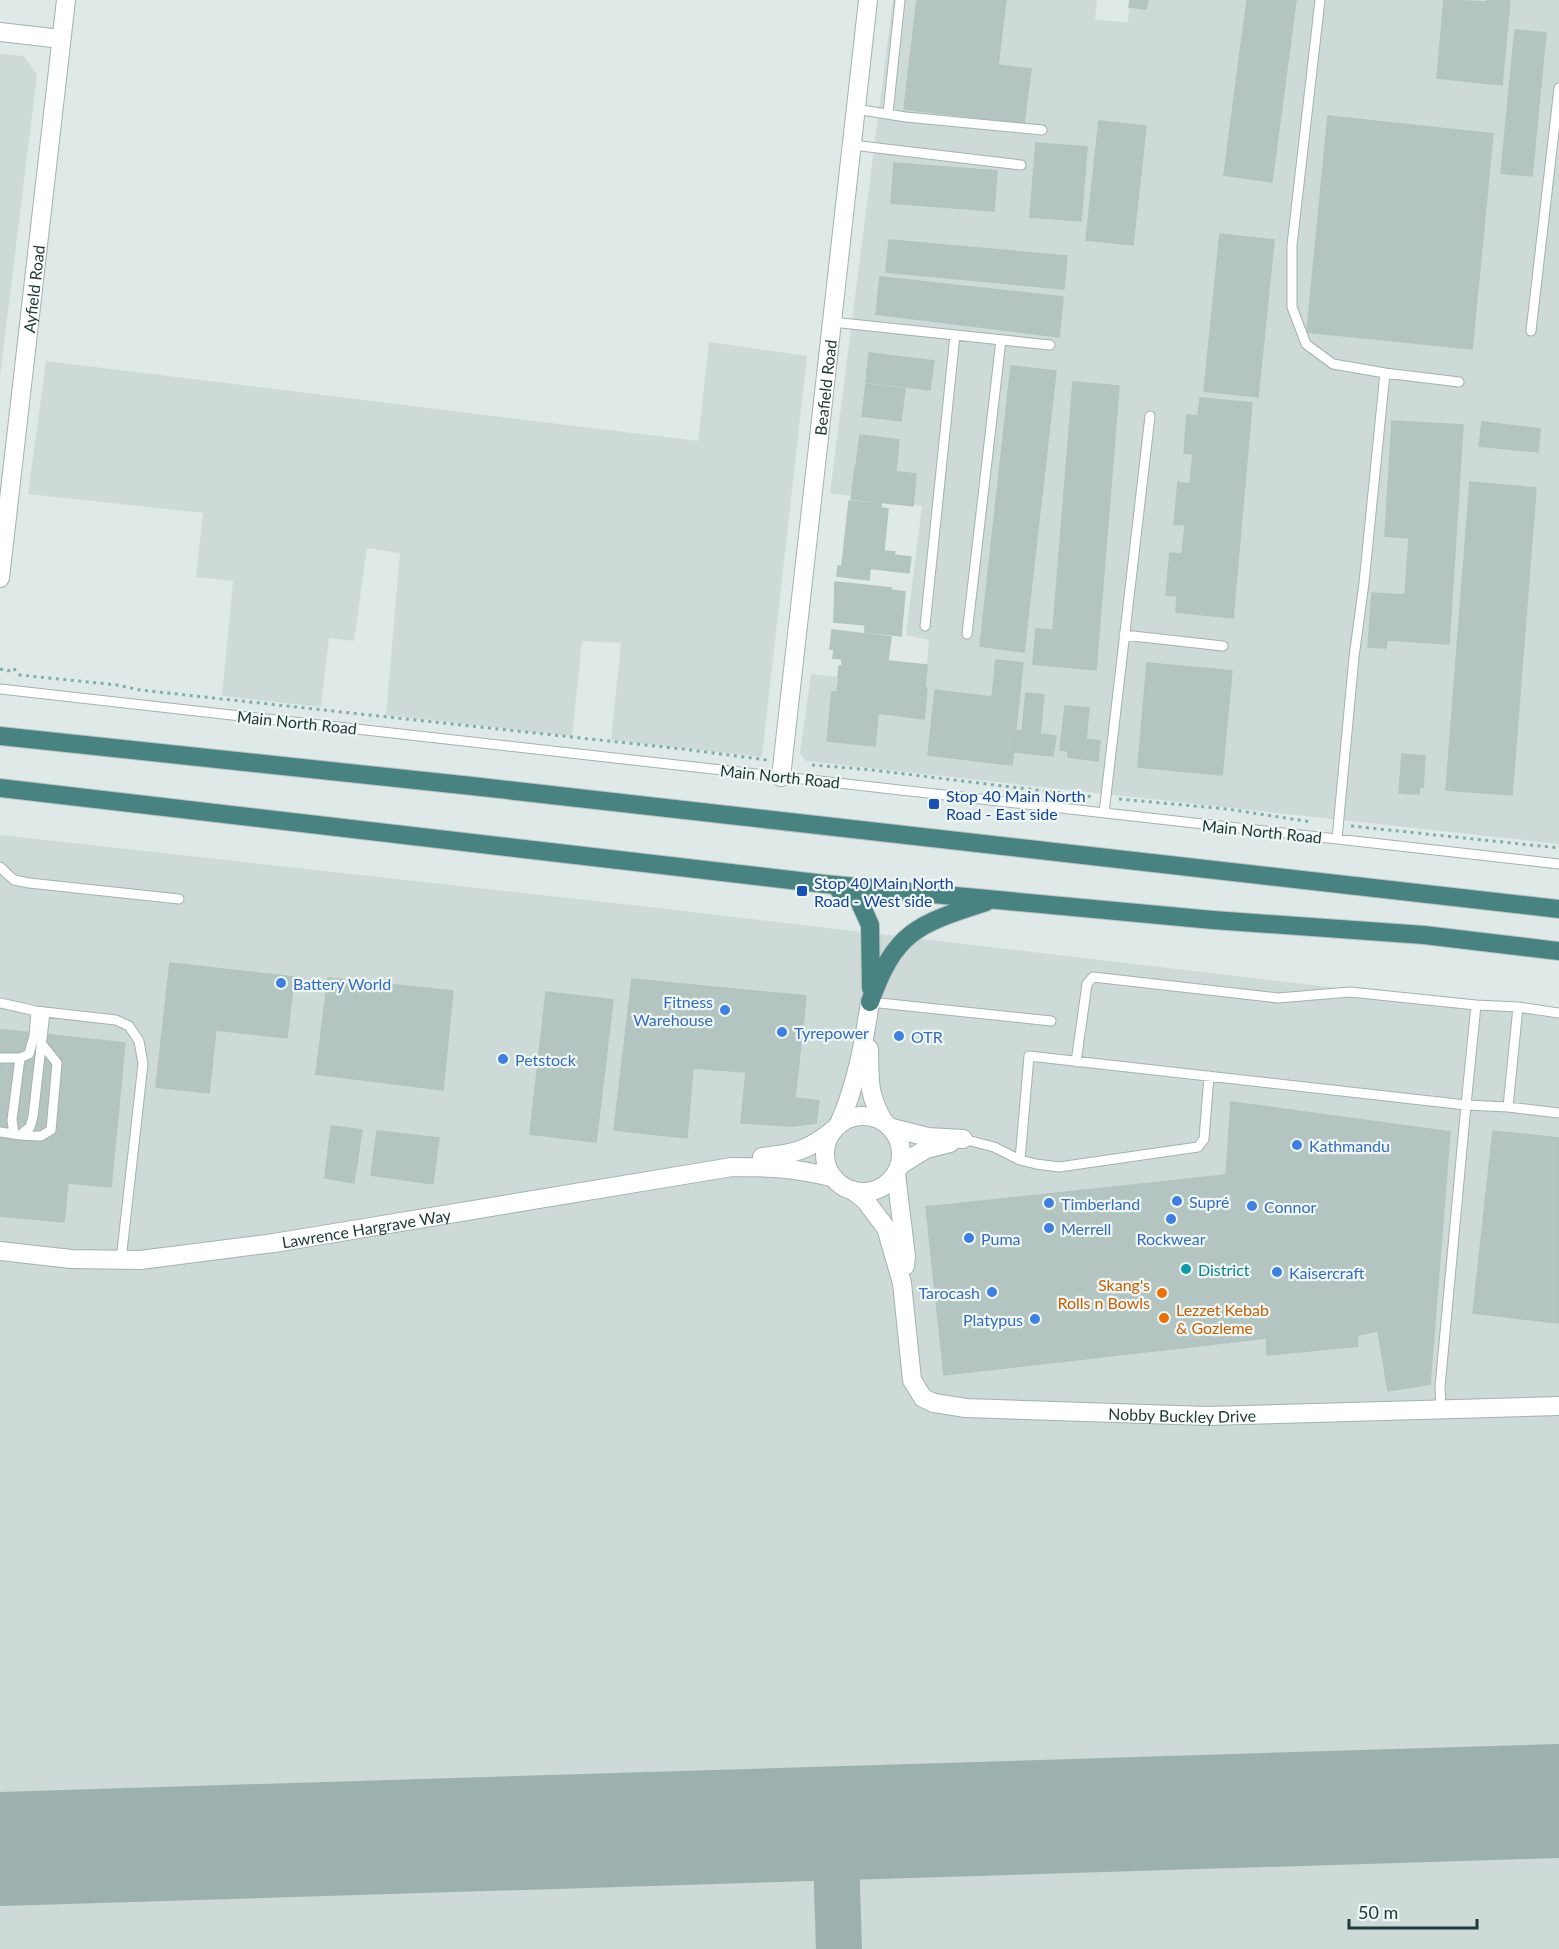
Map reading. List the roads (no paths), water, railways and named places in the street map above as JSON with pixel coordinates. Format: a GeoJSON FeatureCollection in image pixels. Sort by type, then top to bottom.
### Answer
{"type":"FeatureCollection","features":[{"type":"Feature","properties":{"kind":"highway"},"geometry":{"type":"LineString","coordinates":[[0,736],[472,786],[1559,909]]}},
{"type":"Feature","properties":{"kind":"highway"},"geometry":{"type":"LineString","coordinates":[[0,788],[825,884],[1213,920],[1424,935],[1559,951]]}},
{"type":"Feature","properties":{"kind":"highway"},"geometry":{"type":"LineString","coordinates":[[825,884],[857,897],[870,925],[872,953],[869,1006]]}},
{"type":"Feature","properties":{"kind":"highway"},"geometry":{"type":"LineString","coordinates":[[869,1006],[885,965],[894,951],[917,928],[955,912],[993,900]]}},
{"type":"Feature","properties":{"kind":"street","name":"Ayfield Road"},"geometry":{"type":"LineString","coordinates":[[0,578],[66,0]]}},
{"type":"Feature","properties":{"kind":"street","name":"Beafield Road"},"geometry":{"type":"LineString","coordinates":[[781,777],[868,0]]}},
{"type":"Feature","properties":{"kind":"street"},"geometry":{"type":"LineString","coordinates":[[0,32],[61,39]]}},
{"type":"Feature","properties":{"kind":"street"},"geometry":{"type":"LineString","coordinates":[[869,1006],[870,1089],[877,1109],[901,1146],[898,1170]]}},
{"type":"Feature","properties":{"kind":"street"},"geometry":{"type":"LineString","coordinates":[[869,1006],[847,1107],[826,1149],[829,1170],[834,1178],[852,1190],[872,1191],[889,1182],[898,1170],[926,1149],[963,1139]]}},
{"type":"Feature","properties":{"kind":"street"},"geometry":{"type":"LineString","coordinates":[[836,1127],[856,1116],[866,1115],[888,1125],[927,1137],[963,1139]]}},
{"type":"Feature","properties":{"kind":"street","name":"Lawrence Hargrave Way"},"geometry":{"type":"LineString","coordinates":[[732,1167],[760,1157],[807,1150],[836,1127]]}},
{"type":"Feature","properties":{"kind":"street","name":"Lawrence Hargrave Way"},"geometry":{"type":"LineString","coordinates":[[0,1251],[71,1259],[140,1260],[274,1243],[732,1167],[782,1167],[834,1178]]}},
{"type":"Feature","properties":{"kind":"street","name":"Nobby Buckley Drive"},"geometry":{"type":"LineString","coordinates":[[898,1170],[906,1256],[902,1283]]}},
{"type":"Feature","properties":{"kind":"street","name":"Nobby Buckley Drive"},"geometry":{"type":"LineString","coordinates":[[852,1190],[865,1200],[886,1228],[902,1283],[912,1380],[923,1398],[934,1403],[966,1408],[1207,1416],[1559,1406]]}},
{"type":"Feature","properties":{"kind":"lane"},"geometry":{"type":"LineString","coordinates":[[888,113],[900,0]]}},
{"type":"Feature","properties":{"kind":"lane"},"geometry":{"type":"LineString","coordinates":[[1320,0],[1292,245],[1292,307],[1306,344],[1333,364],[1459,382]]}},
{"type":"Feature","properties":{"kind":"lane"},"geometry":{"type":"LineString","coordinates":[[1531,331],[1559,88]]}},
{"type":"Feature","properties":{"kind":"lane"},"geometry":{"type":"LineString","coordinates":[[855,109],[906,117],[1042,130]]}},
{"type":"Feature","properties":{"kind":"lane"},"geometry":{"type":"LineString","coordinates":[[852,145],[1021,165]]}},
{"type":"Feature","properties":{"kind":"lane"},"geometry":{"type":"LineString","coordinates":[[832,322],[1050,345]]}},
{"type":"Feature","properties":{"kind":"lane"},"geometry":{"type":"LineString","coordinates":[[925,626],[955,335]]}},
{"type":"Feature","properties":{"kind":"lane"},"geometry":{"type":"LineString","coordinates":[[967,634],[1001,340]]}},
{"type":"Feature","properties":{"kind":"lane"},"geometry":{"type":"LineString","coordinates":[[1337,839],[1385,373]]}},
{"type":"Feature","properties":{"kind":"lane"},"geometry":{"type":"LineString","coordinates":[[1104,813],[1150,416]]}},
{"type":"Feature","properties":{"kind":"lane"},"geometry":{"type":"LineString","coordinates":[[1124,635],[1223,646]]}},
{"type":"Feature","properties":{"kind":"lane","name":"Main North Road"},"geometry":{"type":"LineString","coordinates":[[0,688],[1559,864]]}},
{"type":"Feature","properties":{"kind":"lane"},"geometry":{"type":"LineString","coordinates":[[0,867],[14,880],[29,883],[179,899]]}},
{"type":"Feature","properties":{"kind":"lane"},"geometry":{"type":"LineString","coordinates":[[1076,1062],[1087,984],[1093,977],[1100,976],[1278,998],[1350,992],[1518,1007],[1559,1013]]}},
{"type":"Feature","properties":{"kind":"lane"},"geometry":{"type":"LineString","coordinates":[[0,1003],[40,1012],[116,1020],[129,1026],[139,1041],[143,1064],[121,1260]]}},
{"type":"Feature","properties":{"kind":"lane"},"geometry":{"type":"LineString","coordinates":[[1441,1409],[1440,1387],[1476,1005]]}},
{"type":"Feature","properties":{"kind":"lane"},"geometry":{"type":"LineString","coordinates":[[869,1006],[1052,1021]]}},
{"type":"Feature","properties":{"kind":"lane"},"geometry":{"type":"LineString","coordinates":[[1508,1107],[1518,1007]]}},
{"type":"Feature","properties":{"kind":"lane"},"geometry":{"type":"LineString","coordinates":[[17,1135],[30,1127],[33,1117],[41,1043],[40,1012]]}},
{"type":"Feature","properties":{"kind":"lane"},"geometry":{"type":"LineString","coordinates":[[0,1058],[20,1058],[29,1054],[40,1012]]}},
{"type":"Feature","properties":{"kind":"lane"},"geometry":{"type":"LineString","coordinates":[[0,1132],[42,1136],[51,1130],[57,1063],[41,1043]]}},
{"type":"Feature","properties":{"kind":"lane"},"geometry":{"type":"LineString","coordinates":[[1020,1160],[1029,1056],[1466,1105],[1559,1113]]}},
{"type":"Feature","properties":{"kind":"lane"},"geometry":{"type":"LineString","coordinates":[[17,1135],[12,1120],[20,1058]]}},
{"type":"Feature","properties":{"kind":"lane"},"geometry":{"type":"LineString","coordinates":[[963,1139],[994,1147],[1020,1160],[1059,1167],[1198,1147],[1204,1139],[1209,1076]]}},
{"type":"Feature","properties":{"kind":"place","name":"Stop 40 Main North Road - East side"},"geometry":{"type":"Point","coordinates":[934,804]}},
{"type":"Feature","properties":{"kind":"place","name":"Stop 40 Main North Road - West side"},"geometry":{"type":"Point","coordinates":[802,891]}},
{"type":"Feature","properties":{"kind":"place","name":"Battery World"},"geometry":{"type":"Point","coordinates":[281,983]}},
{"type":"Feature","properties":{"kind":"place","name":"Fitness Warehouse"},"geometry":{"type":"Point","coordinates":[725,1010]}},
{"type":"Feature","properties":{"kind":"place","name":"Tyrepower"},"geometry":{"type":"Point","coordinates":[782,1032]}},
{"type":"Feature","properties":{"kind":"place","name":"OTR"},"geometry":{"type":"Point","coordinates":[899,1036]}},
{"type":"Feature","properties":{"kind":"place","name":"Petstock"},"geometry":{"type":"Point","coordinates":[503,1059]}},
{"type":"Feature","properties":{"kind":"place","name":"Kathmandu"},"geometry":{"type":"Point","coordinates":[1297,1145]}},
{"type":"Feature","properties":{"kind":"place","name":"Supré"},"geometry":{"type":"Point","coordinates":[1177,1201]}},
{"type":"Feature","properties":{"kind":"place","name":"Timberland"},"geometry":{"type":"Point","coordinates":[1049,1203]}},
{"type":"Feature","properties":{"kind":"place","name":"Connor"},"geometry":{"type":"Point","coordinates":[1252,1206]}},
{"type":"Feature","properties":{"kind":"place","name":"Rockwear"},"geometry":{"type":"Point","coordinates":[1171,1219]}},
{"type":"Feature","properties":{"kind":"place","name":"Merrell"},"geometry":{"type":"Point","coordinates":[1049,1228]}},
{"type":"Feature","properties":{"kind":"place","name":"Puma"},"geometry":{"type":"Point","coordinates":[969,1238]}},
{"type":"Feature","properties":{"kind":"place","name":"District"},"geometry":{"type":"Point","coordinates":[1186,1269]}},
{"type":"Feature","properties":{"kind":"place","name":"Kaisercraft"},"geometry":{"type":"Point","coordinates":[1277,1272]}},
{"type":"Feature","properties":{"kind":"place","name":"Tarocash"},"geometry":{"type":"Point","coordinates":[992,1292]}},
{"type":"Feature","properties":{"kind":"place","name":"Skang's Rolls n Bowls"},"geometry":{"type":"Point","coordinates":[1162,1293]}},
{"type":"Feature","properties":{"kind":"place","name":"Lezzet Kebab & Gozleme"},"geometry":{"type":"Point","coordinates":[1164,1318]}},
{"type":"Feature","properties":{"kind":"place","name":"Platypus"},"geometry":{"type":"Point","coordinates":[1035,1319]}}]}
